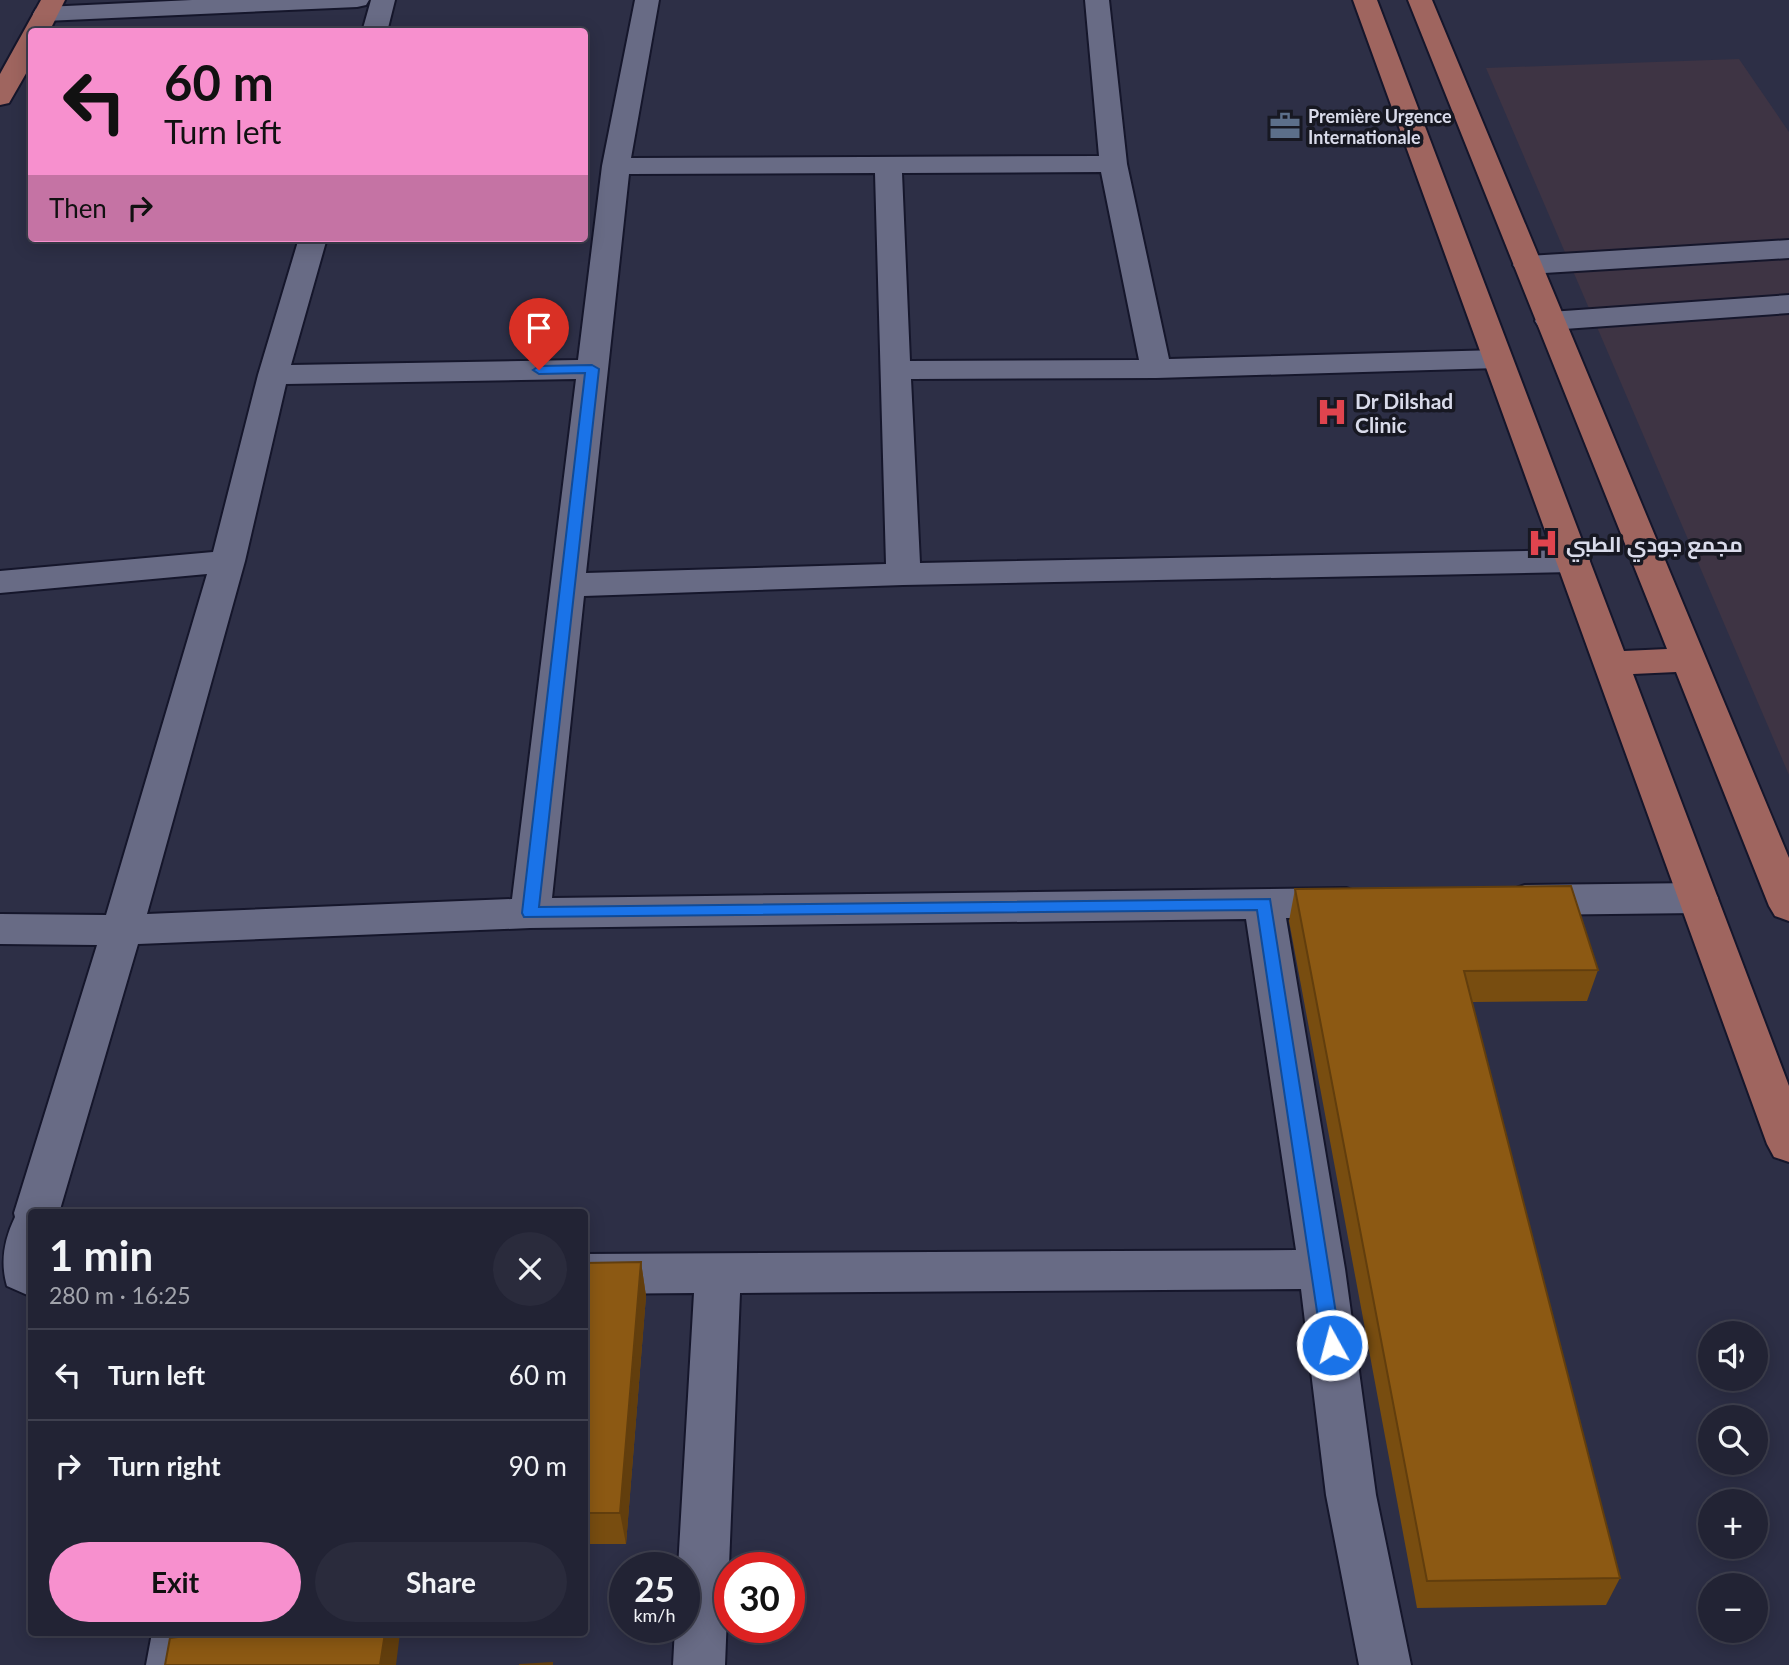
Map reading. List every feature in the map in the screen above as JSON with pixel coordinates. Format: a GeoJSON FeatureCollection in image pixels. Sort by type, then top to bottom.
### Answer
{"type":"FeatureCollection","features":[{"type":"Feature","properties":{"kind":"main road"},"geometry":{"type":"LineString","coordinates":[[1365,0],[1789,1144]]}},
{"type":"Feature","properties":{"kind":"main road"},"geometry":{"type":"LineString","coordinates":[[1420,0],[1789,906]]}},
{"type":"Feature","properties":{"kind":"main road"},"geometry":{"type":"LineString","coordinates":[[0,97],[28,46]]}},
{"type":"Feature","properties":{"kind":"main road"},"geometry":{"type":"LineString","coordinates":[[1611,663],[1689,660]]}},
{"type":"Feature","properties":{"kind":"street"},"geometry":{"type":"LineString","coordinates":[[44,15],[357,0]]}},
{"type":"Feature","properties":{"kind":"street"},"geometry":{"type":"LineString","coordinates":[[375,28],[383,0]]}},
{"type":"Feature","properties":{"kind":"street"},"geometry":{"type":"LineString","coordinates":[[530,913],[615,166],[647,0]]}},
{"type":"Feature","properties":{"kind":"street"},"geometry":{"type":"LineString","coordinates":[[1097,0],[1113,164],[1156,369]]}},
{"type":"Feature","properties":{"kind":"street"},"geometry":{"type":"LineString","coordinates":[[888,164],[903,574]]}},
{"type":"Feature","properties":{"kind":"street"},"geometry":{"type":"LineString","coordinates":[[615,166],[1113,164]]}},
{"type":"Feature","properties":{"kind":"street"},"geometry":{"type":"LineString","coordinates":[[37,1209],[122,930],[228,561],[273,375],[312,242]]}},
{"type":"Feature","properties":{"kind":"street"},"geometry":{"type":"LineString","coordinates":[[1528,265],[1789,249]]}},
{"type":"Feature","properties":{"kind":"street"},"geometry":{"type":"LineString","coordinates":[[1550,321],[1789,304]]}},
{"type":"Feature","properties":{"kind":"street"},"geometry":{"type":"LineString","coordinates":[[895,370],[1156,369],[1498,359]]}},
{"type":"Feature","properties":{"kind":"street"},"geometry":{"type":"LineString","coordinates":[[273,375],[592,369]]}},
{"type":"Feature","properties":{"kind":"street"},"geometry":{"type":"LineString","coordinates":[[0,582],[228,561]]}},
{"type":"Feature","properties":{"kind":"street"},"geometry":{"type":"LineString","coordinates":[[568,585],[903,574],[1573,561]]}},
{"type":"Feature","properties":{"kind":"street"},"geometry":{"type":"LineString","coordinates":[[1494,901],[1698,898]]}},
{"type":"Feature","properties":{"kind":"street"},"geometry":{"type":"LineString","coordinates":[[0,929],[122,930],[530,913],[1386,902]]}},
{"type":"Feature","properties":{"kind":"street"},"geometry":{"type":"LineString","coordinates":[[1264,904],[1322,1269],[1351,1495],[1385,1665]]}},
{"type":"Feature","properties":{"kind":"street"},"geometry":{"type":"LineString","coordinates":[[588,1274],[1322,1269]]}},
{"type":"Feature","properties":{"kind":"street"},"geometry":{"type":"LineString","coordinates":[[699,1665],[718,1273]]}},
{"type":"Feature","properties":{"kind":"street"},"geometry":{"type":"LineString","coordinates":[[173,1665],[178,1636]]}},
{"type":"Feature","properties":{"kind":"shaded area"},"geometry":{"type":"Polygon","coordinates":[[[1739,59],[1789,132],[1789,775],[1486,68],[1739,59]]]}},
{"type":"Feature","properties":{"kind":"building"},"geometry":{"type":"Polygon","coordinates":[[[1571,886],[1598,970],[1464,971],[1620,1578],[1427,1581],[1295,889],[1571,886]]]}},
{"type":"Feature","properties":{"kind":"building"},"geometry":{"type":"Polygon","coordinates":[[[641,1262],[620,1513],[588,1513],[588,1263],[641,1262]]]}},
{"type":"Feature","properties":{"kind":"building"},"geometry":{"type":"Polygon","coordinates":[[[385,1636],[380,1665],[165,1665],[170,1638],[385,1636]]]}},
{"type":"Feature","properties":{"kind":"building"},"geometry":{"type":"Polygon","coordinates":[[[552,1663],[552,1665],[519,1665],[552,1663]]]}},
{"type":"Feature","properties":{"kind":"place","name":"Première Urgence Internationale"},"geometry":{"type":"Point","coordinates":[1285,126]}},
{"type":"Feature","properties":{"kind":"place","name":"Dr Dilshad Clinic"},"geometry":{"type":"Point","coordinates":[1332,412]}},
{"type":"Feature","properties":{"kind":"place","name":"مجمع جودي الطبي"},"geometry":{"type":"Point","coordinates":[1543,543]}},
{"type":"Feature","properties":{"kind":"route"},"geometry":{"type":"LineString","coordinates":[[539,370],[592,369],[530,913],[1264,904],[1332,1345]]}}]}
